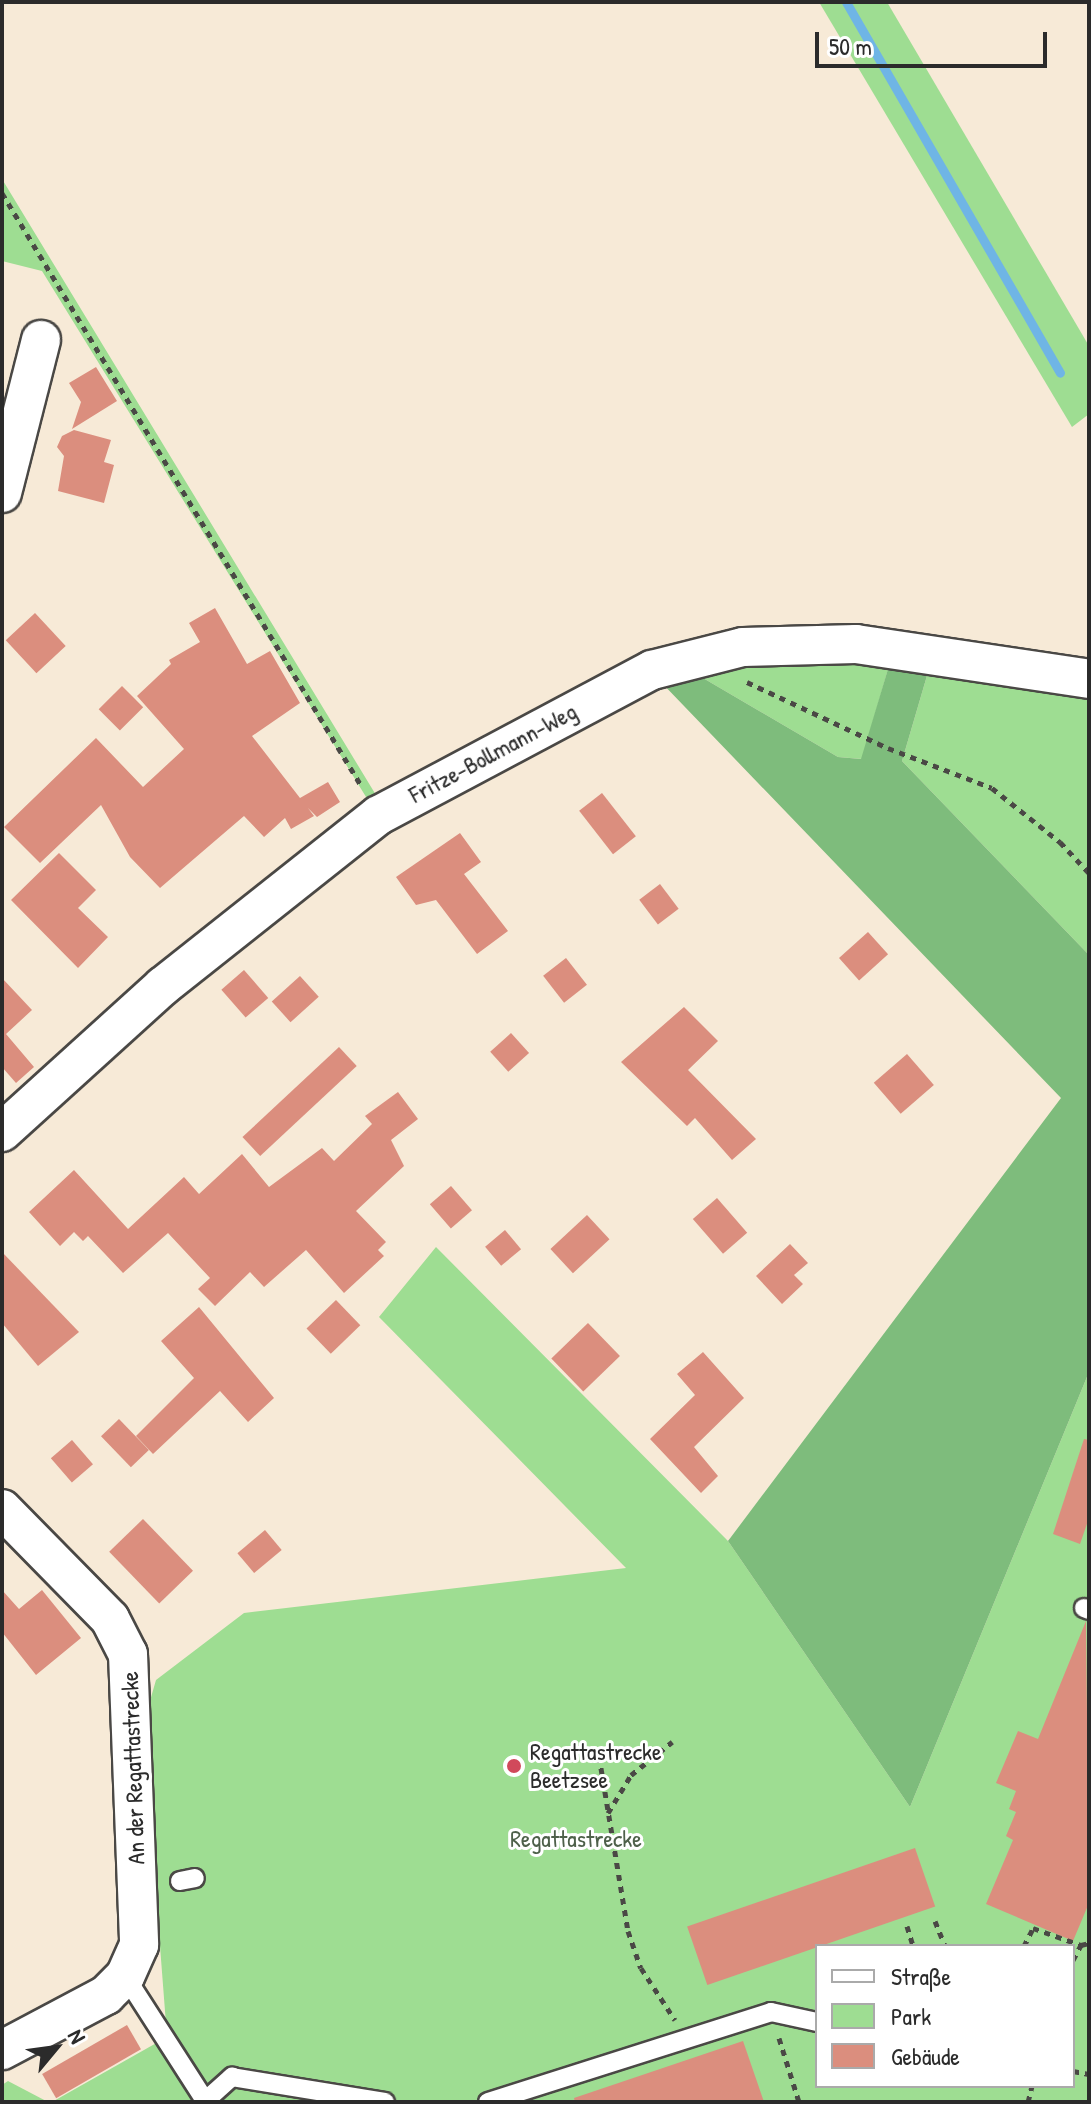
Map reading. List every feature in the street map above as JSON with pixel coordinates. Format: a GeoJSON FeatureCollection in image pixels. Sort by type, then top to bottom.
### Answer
{"type":"FeatureCollection","features":[{"type":"Feature","properties":{"kind":"street"},"geometry":{"type":"LineString","coordinates":[[2,493],[41,340]]}},
{"type":"Feature","properties":{"kind":"street","name":"Fritze-Bollmann-Weg"},"geometry":{"type":"LineString","coordinates":[[2,1132],[163,986],[379,815],[652,670],[743,647],[856,644],[1089,679]]}},
{"type":"Feature","properties":{"kind":"street","name":"An der Regattastrecke"},"geometry":{"type":"LineString","coordinates":[[2,1509],[110,1619],[128,1654],[139,1945],[125,1976]]}},
{"type":"Feature","properties":{"kind":"street"},"geometry":{"type":"LineString","coordinates":[[2,2050],[106,1995],[125,1976]]}},
{"type":"Feature","properties":{"kind":"lane"},"geometry":{"type":"LineString","coordinates":[[125,1976],[205,2102],[232,2077],[385,2102]]}},
{"type":"Feature","properties":{"kind":"lane"},"geometry":{"type":"LineString","coordinates":[[488,2102],[771,2012],[815,2022]]}},
{"type":"Feature","properties":{"kind":"path"},"geometry":{"type":"LineString","coordinates":[[2,193],[379,815]]}},
{"type":"Feature","properties":{"kind":"path"},"geometry":{"type":"LineString","coordinates":[[695,659],[888,748],[992,788],[1089,873]]}},
{"type":"Feature","properties":{"kind":"path"},"geometry":{"type":"LineString","coordinates":[[607,1814],[631,1775],[672,1742]]}},
{"type":"Feature","properties":{"kind":"path"},"geometry":{"type":"LineString","coordinates":[[599,1756],[632,1944],[641,1968],[689,2040]]}},
{"type":"Feature","properties":{"kind":"path"},"geometry":{"type":"LineString","coordinates":[[935,1921],[944,1944]]}},
{"type":"Feature","properties":{"kind":"path"},"geometry":{"type":"LineString","coordinates":[[907,1926],[912,1944]]}},
{"type":"Feature","properties":{"kind":"path"},"geometry":{"type":"LineString","coordinates":[[1025,1944],[1033,1928],[1081,1945],[1089,1943]]}},
{"type":"Feature","properties":{"kind":"path"},"geometry":{"type":"LineString","coordinates":[[1075,1956],[1081,1945]]}},
{"type":"Feature","properties":{"kind":"path"},"geometry":{"type":"LineString","coordinates":[[771,2012],[799,2102]]}},
{"type":"Feature","properties":{"kind":"green space"},"geometry":{"type":"Polygon","coordinates":[[[819,2],[887,2],[1089,346],[1089,414],[1072,427],[819,2]]]}},
{"type":"Feature","properties":{"kind":"green space"},"geometry":{"type":"Polygon","coordinates":[[[2,179],[379,800],[371,805],[42,271],[2,261],[2,179]]]}},
{"type":"Feature","properties":{"kind":"green space"},"geometry":{"type":"Polygon","coordinates":[[[746,657],[891,659],[862,759],[838,757],[691,671],[746,657]]]}},
{"type":"Feature","properties":{"kind":"green space"},"geometry":{"type":"Polygon","coordinates":[[[891,659],[931,662],[902,761],[1089,955],[1089,1372],[910,1807],[728,1541],[1061,1098],[659,680],[691,671],[838,757],[861,759],[891,659]]]}},
{"type":"Feature","properties":{"kind":"green space"},"geometry":{"type":"Polygon","coordinates":[[[931,662],[1089,690],[1089,955],[902,761],[931,662]]]}},
{"type":"Feature","properties":{"kind":"green space","name":"Regattastrecke"},"geometry":{"type":"Polygon","coordinates":[[[436,1247],[728,1541],[910,1807],[1089,1372],[1089,2102],[52,2102],[167,2037],[143,1725],[156,1680],[244,1613],[626,1568],[379,1317],[436,1247]]]}},
{"type":"Feature","properties":{"kind":"green space"},"geometry":{"type":"Polygon","coordinates":[[[8,2081],[48,2102],[2,2102],[2,2085],[8,2081]]]}},
{"type":"Feature","properties":{"kind":"building"},"geometry":{"type":"Polygon","coordinates":[[[96,367],[117,401],[72,429],[81,402],[69,383],[96,367]]]}},
{"type":"Feature","properties":{"kind":"building"},"geometry":{"type":"Polygon","coordinates":[[[74,430],[111,440],[104,462],[114,465],[104,503],[58,491],[64,456],[57,447],[62,436],[74,430]]]}},
{"type":"Feature","properties":{"kind":"building"},"geometry":{"type":"Polygon","coordinates":[[[215,608],[247,664],[270,651],[300,703],[252,736],[300,798],[328,782],[340,802],[317,817],[308,808],[314,816],[291,829],[285,818],[264,837],[244,816],[160,888],[130,857],[101,805],[40,863],[4,827],[96,738],[143,787],[184,749],[137,696],[171,664],[169,660],[200,642],[189,623],[215,608]]]}},
{"type":"Feature","properties":{"kind":"building"},"geometry":{"type":"Polygon","coordinates":[[[35,613],[66,646],[36,673],[6,640],[35,613]]]}},
{"type":"Feature","properties":{"kind":"building"},"geometry":{"type":"Polygon","coordinates":[[[122,686],[143,707],[120,731],[99,709],[122,686]]]}},
{"type":"Feature","properties":{"kind":"building"},"geometry":{"type":"Polygon","coordinates":[[[602,793],[636,836],[613,854],[579,811],[602,793]]]}},
{"type":"Feature","properties":{"kind":"building"},"geometry":{"type":"Polygon","coordinates":[[[460,833],[481,862],[464,874],[508,931],[477,954],[436,900],[416,905],[396,877],[460,833]]]}},
{"type":"Feature","properties":{"kind":"building"},"geometry":{"type":"Polygon","coordinates":[[[59,853],[96,890],[78,908],[108,937],[78,968],[11,900],[59,853]]]}},
{"type":"Feature","properties":{"kind":"building"},"geometry":{"type":"Polygon","coordinates":[[[660,884],[679,909],[658,924],[639,900],[660,884]]]}},
{"type":"Feature","properties":{"kind":"building"},"geometry":{"type":"Polygon","coordinates":[[[868,932],[888,954],[859,980],[839,958],[868,932]]]}},
{"type":"Feature","properties":{"kind":"building"},"geometry":{"type":"Polygon","coordinates":[[[566,958],[587,985],[564,1003],[543,976],[566,958]]]}},
{"type":"Feature","properties":{"kind":"building"},"geometry":{"type":"Polygon","coordinates":[[[244,970],[268,998],[246,1018],[221,990],[244,970]]]}},
{"type":"Feature","properties":{"kind":"building"},"geometry":{"type":"Polygon","coordinates":[[[300,976],[319,997],[290,1022],[272,1001],[300,976]]]}},
{"type":"Feature","properties":{"kind":"building"},"geometry":{"type":"Polygon","coordinates":[[[2,978],[32,1010],[6,1034],[34,1067],[16,1083],[2,1067],[2,978]]]}},
{"type":"Feature","properties":{"kind":"building"},"geometry":{"type":"Polygon","coordinates":[[[684,1007],[718,1041],[688,1070],[756,1139],[732,1160],[695,1118],[687,1126],[621,1062],[684,1007]]]}},
{"type":"Feature","properties":{"kind":"building"},"geometry":{"type":"Polygon","coordinates":[[[511,1033],[529,1053],[508,1072],[490,1052],[511,1033]]]}},
{"type":"Feature","properties":{"kind":"building"},"geometry":{"type":"Polygon","coordinates":[[[339,1047],[357,1066],[260,1156],[242,1137],[339,1047]]]}},
{"type":"Feature","properties":{"kind":"building"},"geometry":{"type":"Polygon","coordinates":[[[907,1054],[934,1085],[901,1114],[874,1083],[907,1054]]]}},
{"type":"Feature","properties":{"kind":"building"},"geometry":{"type":"Polygon","coordinates":[[[398,1092],[418,1119],[391,1140],[404,1166],[356,1211],[386,1242],[378,1250],[384,1256],[344,1293],[306,1250],[264,1287],[250,1272],[215,1306],[198,1289],[210,1278],[168,1233],[123,1273],[88,1236],[83,1241],[74,1232],[60,1246],[29,1212],[74,1170],[128,1229],[184,1177],[199,1194],[242,1154],[269,1187],[322,1148],[334,1161],[372,1124],[365,1116],[398,1092]]]}},
{"type":"Feature","properties":{"kind":"building"},"geometry":{"type":"Polygon","coordinates":[[[451,1186],[472,1210],[451,1229],[430,1204],[451,1186]]]}},
{"type":"Feature","properties":{"kind":"building"},"geometry":{"type":"Polygon","coordinates":[[[717,1198],[747,1233],[723,1254],[693,1219],[717,1198]]]}},
{"type":"Feature","properties":{"kind":"building"},"geometry":{"type":"Polygon","coordinates":[[[587,1215],[610,1239],[573,1273],[550,1249],[587,1215]]]}},
{"type":"Feature","properties":{"kind":"building"},"geometry":{"type":"Polygon","coordinates":[[[505,1230],[521,1249],[501,1266],[485,1247],[505,1230]]]}},
{"type":"Feature","properties":{"kind":"building"},"geometry":{"type":"Polygon","coordinates":[[[790,1244],[808,1263],[794,1275],[803,1284],[782,1304],[756,1276],[790,1244]]]}},
{"type":"Feature","properties":{"kind":"building"},"geometry":{"type":"Polygon","coordinates":[[[2,1252],[79,1332],[38,1366],[2,1323],[2,1252]]]}},
{"type":"Feature","properties":{"kind":"building"},"geometry":{"type":"Polygon","coordinates":[[[336,1300],[360,1325],[331,1354],[307,1328],[336,1300]]]}},
{"type":"Feature","properties":{"kind":"building"},"geometry":{"type":"Polygon","coordinates":[[[199,1307],[274,1398],[248,1422],[220,1391],[153,1454],[136,1436],[194,1378],[161,1341],[199,1307]]]}},
{"type":"Feature","properties":{"kind":"building"},"geometry":{"type":"Polygon","coordinates":[[[588,1323],[620,1356],[583,1392],[551,1358],[588,1323]]]}},
{"type":"Feature","properties":{"kind":"building"},"geometry":{"type":"Polygon","coordinates":[[[703,1352],[744,1398],[694,1447],[718,1476],[701,1493],[650,1439],[695,1395],[677,1374],[703,1352]]]}},
{"type":"Feature","properties":{"kind":"building"},"geometry":{"type":"Polygon","coordinates":[[[119,1419],[149,1450],[131,1467],[101,1436],[119,1419]]]}},
{"type":"Feature","properties":{"kind":"building"},"geometry":{"type":"Polygon","coordinates":[[[1084,1439],[1089,1440],[1089,1518],[1080,1544],[1053,1534],[1084,1439]]]}},
{"type":"Feature","properties":{"kind":"building"},"geometry":{"type":"Polygon","coordinates":[[[72,1440],[93,1464],[72,1483],[51,1458],[72,1440]]]}},
{"type":"Feature","properties":{"kind":"building"},"geometry":{"type":"Polygon","coordinates":[[[143,1519],[193,1571],[159,1603],[109,1552],[143,1519]]]}},
{"type":"Feature","properties":{"kind":"building"},"geometry":{"type":"Polygon","coordinates":[[[265,1530],[282,1550],[254,1573],[237,1553],[265,1530]]]}},
{"type":"Feature","properties":{"kind":"building"},"geometry":{"type":"Polygon","coordinates":[[[2,1590],[19,1609],[42,1590],[81,1638],[36,1675],[2,1632],[2,1590]]]}},
{"type":"Feature","properties":{"kind":"building"},"geometry":{"type":"Polygon","coordinates":[[[1086,1621],[1089,1903],[1073,1941],[986,1904],[1013,1840],[1006,1836],[1016,1812],[1009,1809],[1016,1791],[996,1783],[1018,1731],[1038,1739],[1086,1621]]]}},
{"type":"Feature","properties":{"kind":"building"},"geometry":{"type":"Polygon","coordinates":[[[915,1848],[935,1907],[827,1944],[815,1944],[815,1948],[707,1985],[687,1926],[915,1848]]]}},
{"type":"Feature","properties":{"kind":"building"},"geometry":{"type":"Polygon","coordinates":[[[127,2025],[141,2049],[56,2098],[42,2074],[127,2025]]]}},
{"type":"Feature","properties":{"kind":"building"},"geometry":{"type":"Polygon","coordinates":[[[743,2041],[764,2102],[575,2102],[574,2098],[743,2041]]]}},
{"type":"Feature","properties":{"kind":"waterway"},"geometry":{"type":"LineString","coordinates":[[846,2],[1060,373]]}},
{"type":"Feature","properties":{"kind":"place","name":"Regattastrecke Beetzsee"},"geometry":{"type":"Point","coordinates":[514,1766]}}]}
